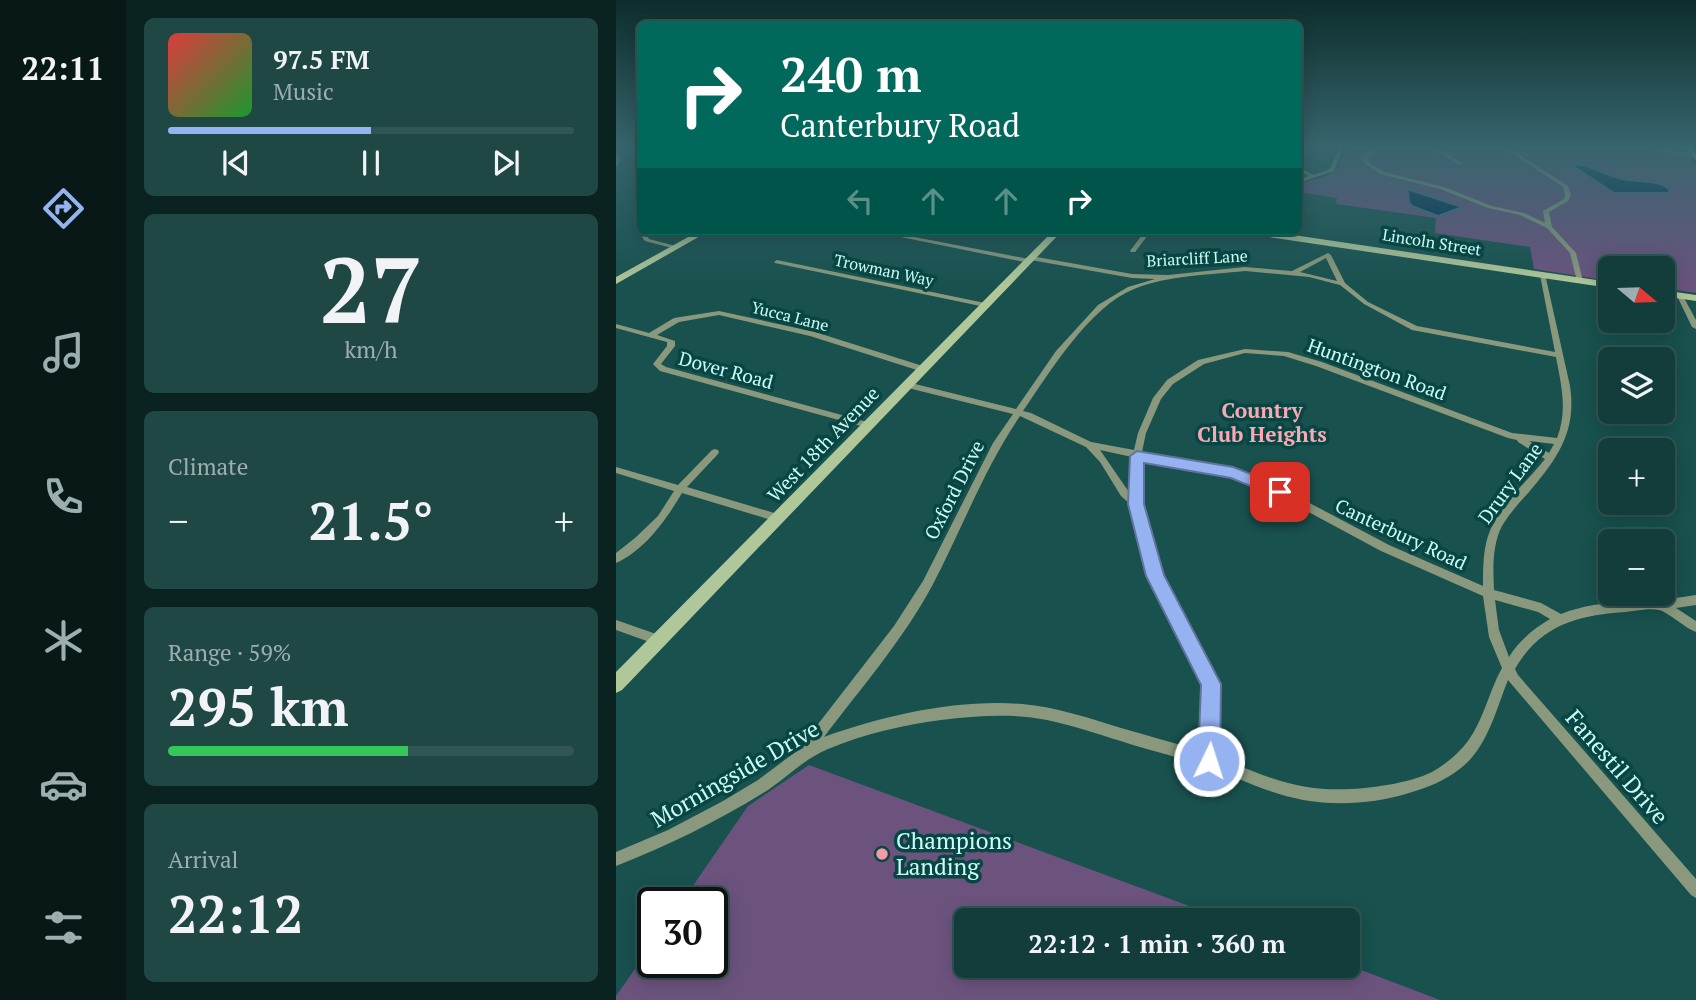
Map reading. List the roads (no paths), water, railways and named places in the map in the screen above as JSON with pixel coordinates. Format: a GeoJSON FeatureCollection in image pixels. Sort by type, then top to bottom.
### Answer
{"type":"FeatureCollection","features":[{"type":"Feature","properties":{"kind":"street"},"geometry":{"type":"LineString","coordinates":[[1454,193],[1490,207],[1522,214],[1549,227],[1573,253],[1580,281]]}},
{"type":"Feature","properties":{"kind":"street"},"geometry":{"type":"LineString","coordinates":[[1522,214],[1546,211],[1566,200],[1567,193]]}},
{"type":"Feature","properties":{"kind":"street"},"geometry":{"type":"LineString","coordinates":[[1546,211],[1549,227]]}},
{"type":"Feature","properties":{"kind":"street"},"geometry":{"type":"LineString","coordinates":[[647,235],[645,237],[647,240],[676,247]]}},
{"type":"Feature","properties":{"kind":"street"},"geometry":{"type":"LineString","coordinates":[[616,281],[698,235]]}},
{"type":"Feature","properties":{"kind":"street","name":"Briarcliff Lane"},"geometry":{"type":"LineString","coordinates":[[896,235],[1132,276],[1168,277],[1245,268],[1294,272],[1342,284],[1366,303],[1415,328],[1559,355]]}},
{"type":"Feature","properties":{"kind":"street","name":"West 18th Avenue"},"geometry":{"type":"LineString","coordinates":[[616,684],[1054,235]]}},
{"type":"Feature","properties":{"kind":"street"},"geometry":{"type":"LineString","coordinates":[[1133,251],[1145,235]]}},
{"type":"Feature","properties":{"kind":"street","name":"Lincoln Street"},"geometry":{"type":"LineString","coordinates":[[1287,235],[1598,283]]}},
{"type":"Feature","properties":{"kind":"street"},"geometry":{"type":"LineString","coordinates":[[1331,243],[1328,255],[1342,284]]}},
{"type":"Feature","properties":{"kind":"street"},"geometry":{"type":"LineString","coordinates":[[1294,272],[1328,255]]}},
{"type":"Feature","properties":{"kind":"street","name":"Trowman Way"},"geometry":{"type":"LineString","coordinates":[[777,262],[985,305]]}},
{"type":"Feature","properties":{"kind":"street","name":"Drury Lane"},"geometry":{"type":"LineString","coordinates":[[1509,670],[1493,630],[1490,594],[1491,540],[1498,524],[1551,459],[1560,442],[1567,417],[1567,390],[1543,275]]}},
{"type":"Feature","properties":{"kind":"street"},"geometry":{"type":"LineString","coordinates":[[1132,276],[1138,286]]}},
{"type":"Feature","properties":{"kind":"street","name":"Oxford Drive"},"geometry":{"type":"LineString","coordinates":[[803,754],[898,630],[927,584],[997,443],[1017,411],[1085,320],[1100,306],[1138,286],[1168,277]]}},
{"type":"Feature","properties":{"kind":"street"},"geometry":{"type":"LineString","coordinates":[[1675,295],[1696,298]]}},
{"type":"Feature","properties":{"kind":"street"},"geometry":{"type":"LineString","coordinates":[[1681,296],[1696,327]]}},
{"type":"Feature","properties":{"kind":"street","name":"Yucca Lane"},"geometry":{"type":"LineString","coordinates":[[651,335],[684,318],[719,313],[812,334],[923,369]]}},
{"type":"Feature","properties":{"kind":"street"},"geometry":{"type":"LineString","coordinates":[[616,326],[651,335]]}},
{"type":"Feature","properties":{"kind":"street","name":"Dover Road"},"geometry":{"type":"LineString","coordinates":[[651,335],[671,341],[671,346],[657,364],[663,369],[869,425]]}},
{"type":"Feature","properties":{"kind":"street","name":"Huntington Road"},"geometry":{"type":"LineString","coordinates":[[1209,761],[1211,684],[1155,576],[1136,504],[1137,456],[1142,433],[1157,398],[1170,382],[1201,362],[1245,351],[1285,354],[1319,364],[1511,436],[1560,442]]}},
{"type":"Feature","properties":{"kind":"street","name":"Canterbury Road"},"geometry":{"type":"LineString","coordinates":[[907,385],[1017,411],[1045,421],[1089,445],[1233,473],[1265,484],[1385,548],[1490,594],[1530,603],[1560,619]]}},
{"type":"Feature","properties":{"kind":"street"},"geometry":{"type":"LineString","coordinates":[[1511,436],[1534,446],[1551,459]]}},
{"type":"Feature","properties":{"kind":"street"},"geometry":{"type":"LineString","coordinates":[[1089,445],[1109,466],[1123,495],[1136,504]]}},
{"type":"Feature","properties":{"kind":"street"},"geometry":{"type":"LineString","coordinates":[[616,558],[662,519],[680,489],[715,452]]}},
{"type":"Feature","properties":{"kind":"street"},"geometry":{"type":"LineString","coordinates":[[616,471],[778,518]]}},
{"type":"Feature","properties":{"kind":"street","name":"Morningside Drive"},"geometry":{"type":"LineString","coordinates":[[1675,604],[1696,600]]}},
{"type":"Feature","properties":{"kind":"street"},"geometry":{"type":"LineString","coordinates":[[1663,606],[1696,627]]}},
{"type":"Feature","properties":{"kind":"street","name":"Morningside Drive"},"geometry":{"type":"LineString","coordinates":[[616,859],[679,833],[764,784],[803,754],[869,729],[985,709],[1023,710],[1072,720],[1209,761],[1272,785],[1320,796],[1360,797],[1428,782],[1470,752],[1490,715],[1509,670],[1521,650],[1537,633],[1560,619],[1585,610],[1663,606]]}},
{"type":"Feature","properties":{"kind":"street"},"geometry":{"type":"LineString","coordinates":[[616,625],[658,640]]}},
{"type":"Feature","properties":{"kind":"street","name":"Fanestil Drive"},"geometry":{"type":"LineString","coordinates":[[1509,670],[1696,890]]}},
{"type":"Feature","properties":{"kind":"water"},"geometry":{"type":"Polygon","coordinates":[[[1408,193],[1418,193],[1460,208],[1438,216],[1412,206],[1408,193]]]}},
{"type":"Feature","properties":{"kind":"place","name":"Champions Landing"},"geometry":{"type":"Point","coordinates":[882,854]}},
{"type":"Feature","properties":{"kind":"district","name":"Country Club Heights"},"geometry":{"type":"Point","coordinates":[1262,423]}}]}
